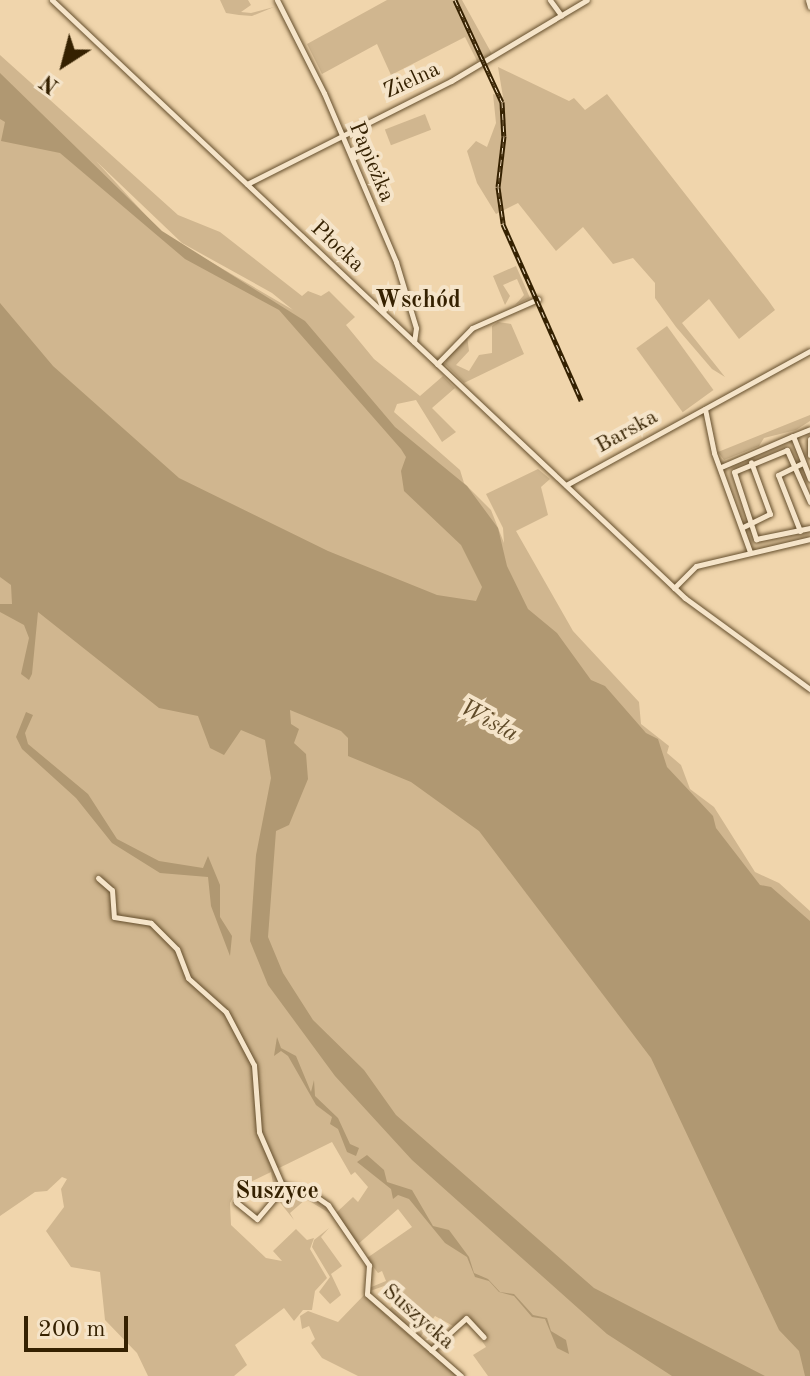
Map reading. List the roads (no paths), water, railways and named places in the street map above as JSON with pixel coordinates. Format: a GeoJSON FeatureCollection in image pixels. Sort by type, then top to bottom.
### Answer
{"type":"FeatureCollection","features":[{"type":"Feature","properties":{"kind":"street","name":"Płocka"},"geometry":{"type":"LineString","coordinates":[[52,0],[674,588],[810,689]]}},
{"type":"Feature","properties":{"kind":"street","name":"Papieżka"},"geometry":{"type":"LineString","coordinates":[[277,0],[341,132],[401,276],[417,335],[414,342]]}},
{"type":"Feature","properties":{"kind":"street"},"geometry":{"type":"LineString","coordinates":[[550,0],[561,15]]}},
{"type":"Feature","properties":{"kind":"street","name":"Zielna"},"geometry":{"type":"LineString","coordinates":[[247,184],[341,132],[460,76],[587,0]]}},
{"type":"Feature","properties":{"kind":"street"},"geometry":{"type":"LineString","coordinates":[[808,0],[810,7]]}},
{"type":"Feature","properties":{"kind":"street"},"geometry":{"type":"LineString","coordinates":[[437,364],[472,328],[538,299]]}},
{"type":"Feature","properties":{"kind":"street","name":"Barska"},"geometry":{"type":"LineString","coordinates":[[566,485],[810,351]]}},
{"type":"Feature","properties":{"kind":"street"},"geometry":{"type":"LineString","coordinates":[[704,409],[750,552]]}},
{"type":"Feature","properties":{"kind":"street"},"geometry":{"type":"LineString","coordinates":[[721,467],[810,429]]}},
{"type":"Feature","properties":{"kind":"street"},"geometry":{"type":"LineString","coordinates":[[793,436],[810,479]]}},
{"type":"Feature","properties":{"kind":"street"},"geometry":{"type":"LineString","coordinates":[[810,439],[810,455]]}},
{"type":"Feature","properties":{"kind":"street"},"geometry":{"type":"LineString","coordinates":[[810,502],[786,449],[751,463],[734,475],[759,540],[810,528]]}},
{"type":"Feature","properties":{"kind":"street"},"geometry":{"type":"LineString","coordinates":[[743,527],[770,514],[748,455]]}},
{"type":"Feature","properties":{"kind":"street"},"geometry":{"type":"LineString","coordinates":[[803,463],[778,476],[803,541]]}},
{"type":"Feature","properties":{"kind":"street"},"geometry":{"type":"LineString","coordinates":[[674,588],[696,566],[810,539]]}},
{"type":"Feature","properties":{"kind":"street"},"geometry":{"type":"LineString","coordinates":[[98,878],[112,890],[113,916],[151,923],[177,949],[186,976],[226,1012],[254,1065],[259,1132],[284,1187],[257,1219],[236,1202]]}},
{"type":"Feature","properties":{"kind":"street","name":"Suszycka"},"geometry":{"type":"LineString","coordinates":[[284,1187],[311,1193],[328,1205],[369,1265],[365,1292],[461,1376]]}},
{"type":"Feature","properties":{"kind":"street"},"geometry":{"type":"LineString","coordinates":[[431,1350],[466,1318],[484,1337]]}},
{"type":"Feature","properties":{"kind":"water","name":"Wisła"},"geometry":{"type":"Polygon","coordinates":[[[0,73],[162,231],[305,321],[395,427],[467,486],[498,528],[507,566],[528,609],[557,633],[591,680],[605,686],[646,733],[658,739],[667,767],[713,816],[716,828],[760,885],[771,887],[810,921],[810,1376],[805,1376],[799,1351],[779,1330],[651,1058],[479,831],[411,782],[348,756],[348,738],[341,731],[290,710],[291,724],[299,729],[294,743],[306,754],[308,779],[289,825],[276,831],[268,937],[283,973],[313,1020],[364,1070],[396,1115],[594,1288],[765,1376],[672,1376],[607,1334],[412,1160],[335,1076],[268,985],[250,941],[256,855],[271,778],[265,740],[241,730],[224,755],[210,748],[198,716],[159,708],[38,612],[32,674],[29,680],[21,674],[29,638],[24,625],[0,612],[0,604],[12,604],[11,585],[0,577],[0,303],[53,366],[179,478],[328,551],[437,595],[476,601],[482,587],[461,545],[404,491],[401,471],[406,457],[401,449],[279,310],[185,259],[60,153],[1,141],[5,122],[0,119],[0,73]]]}},
{"type":"Feature","properties":{"kind":"water"},"geometry":{"type":"Polygon","coordinates":[[[26,712],[33,715],[25,733],[28,744],[88,794],[117,839],[159,861],[203,868],[208,856],[220,885],[220,917],[232,936],[230,956],[211,906],[208,877],[160,873],[112,843],[76,798],[22,749],[16,737],[26,712]]]}},
{"type":"Feature","properties":{"kind":"water"},"geometry":{"type":"Polygon","coordinates":[[[277,1037],[281,1048],[296,1056],[311,1092],[314,1080],[315,1096],[338,1118],[350,1144],[359,1148],[356,1156],[347,1152],[338,1129],[330,1124],[332,1117],[316,1105],[288,1056],[281,1051],[274,1056],[277,1037]]]}},
{"type":"Feature","properties":{"kind":"water"},"geometry":{"type":"Polygon","coordinates":[[[367,1155],[384,1170],[387,1182],[412,1190],[433,1226],[449,1230],[469,1257],[474,1273],[488,1279],[500,1292],[514,1294],[533,1315],[547,1318],[551,1331],[566,1340],[569,1354],[557,1348],[545,1319],[532,1317],[514,1296],[499,1292],[489,1281],[475,1277],[467,1257],[445,1243],[409,1199],[398,1195],[393,1199],[391,1189],[357,1162],[367,1155]]]}},
{"type":"Feature","properties":{"kind":"railway"},"geometry":{"type":"LineString","coordinates":[[455,0],[502,102],[504,136],[498,187],[503,224],[581,400]]}},
{"type":"Feature","properties":{"kind":"district","name":"Wschód"},"geometry":{"type":"Point","coordinates":[418,302]}},
{"type":"Feature","properties":{"kind":"district","name":"Suszyce"},"geometry":{"type":"Point","coordinates":[277,1193]}}]}
